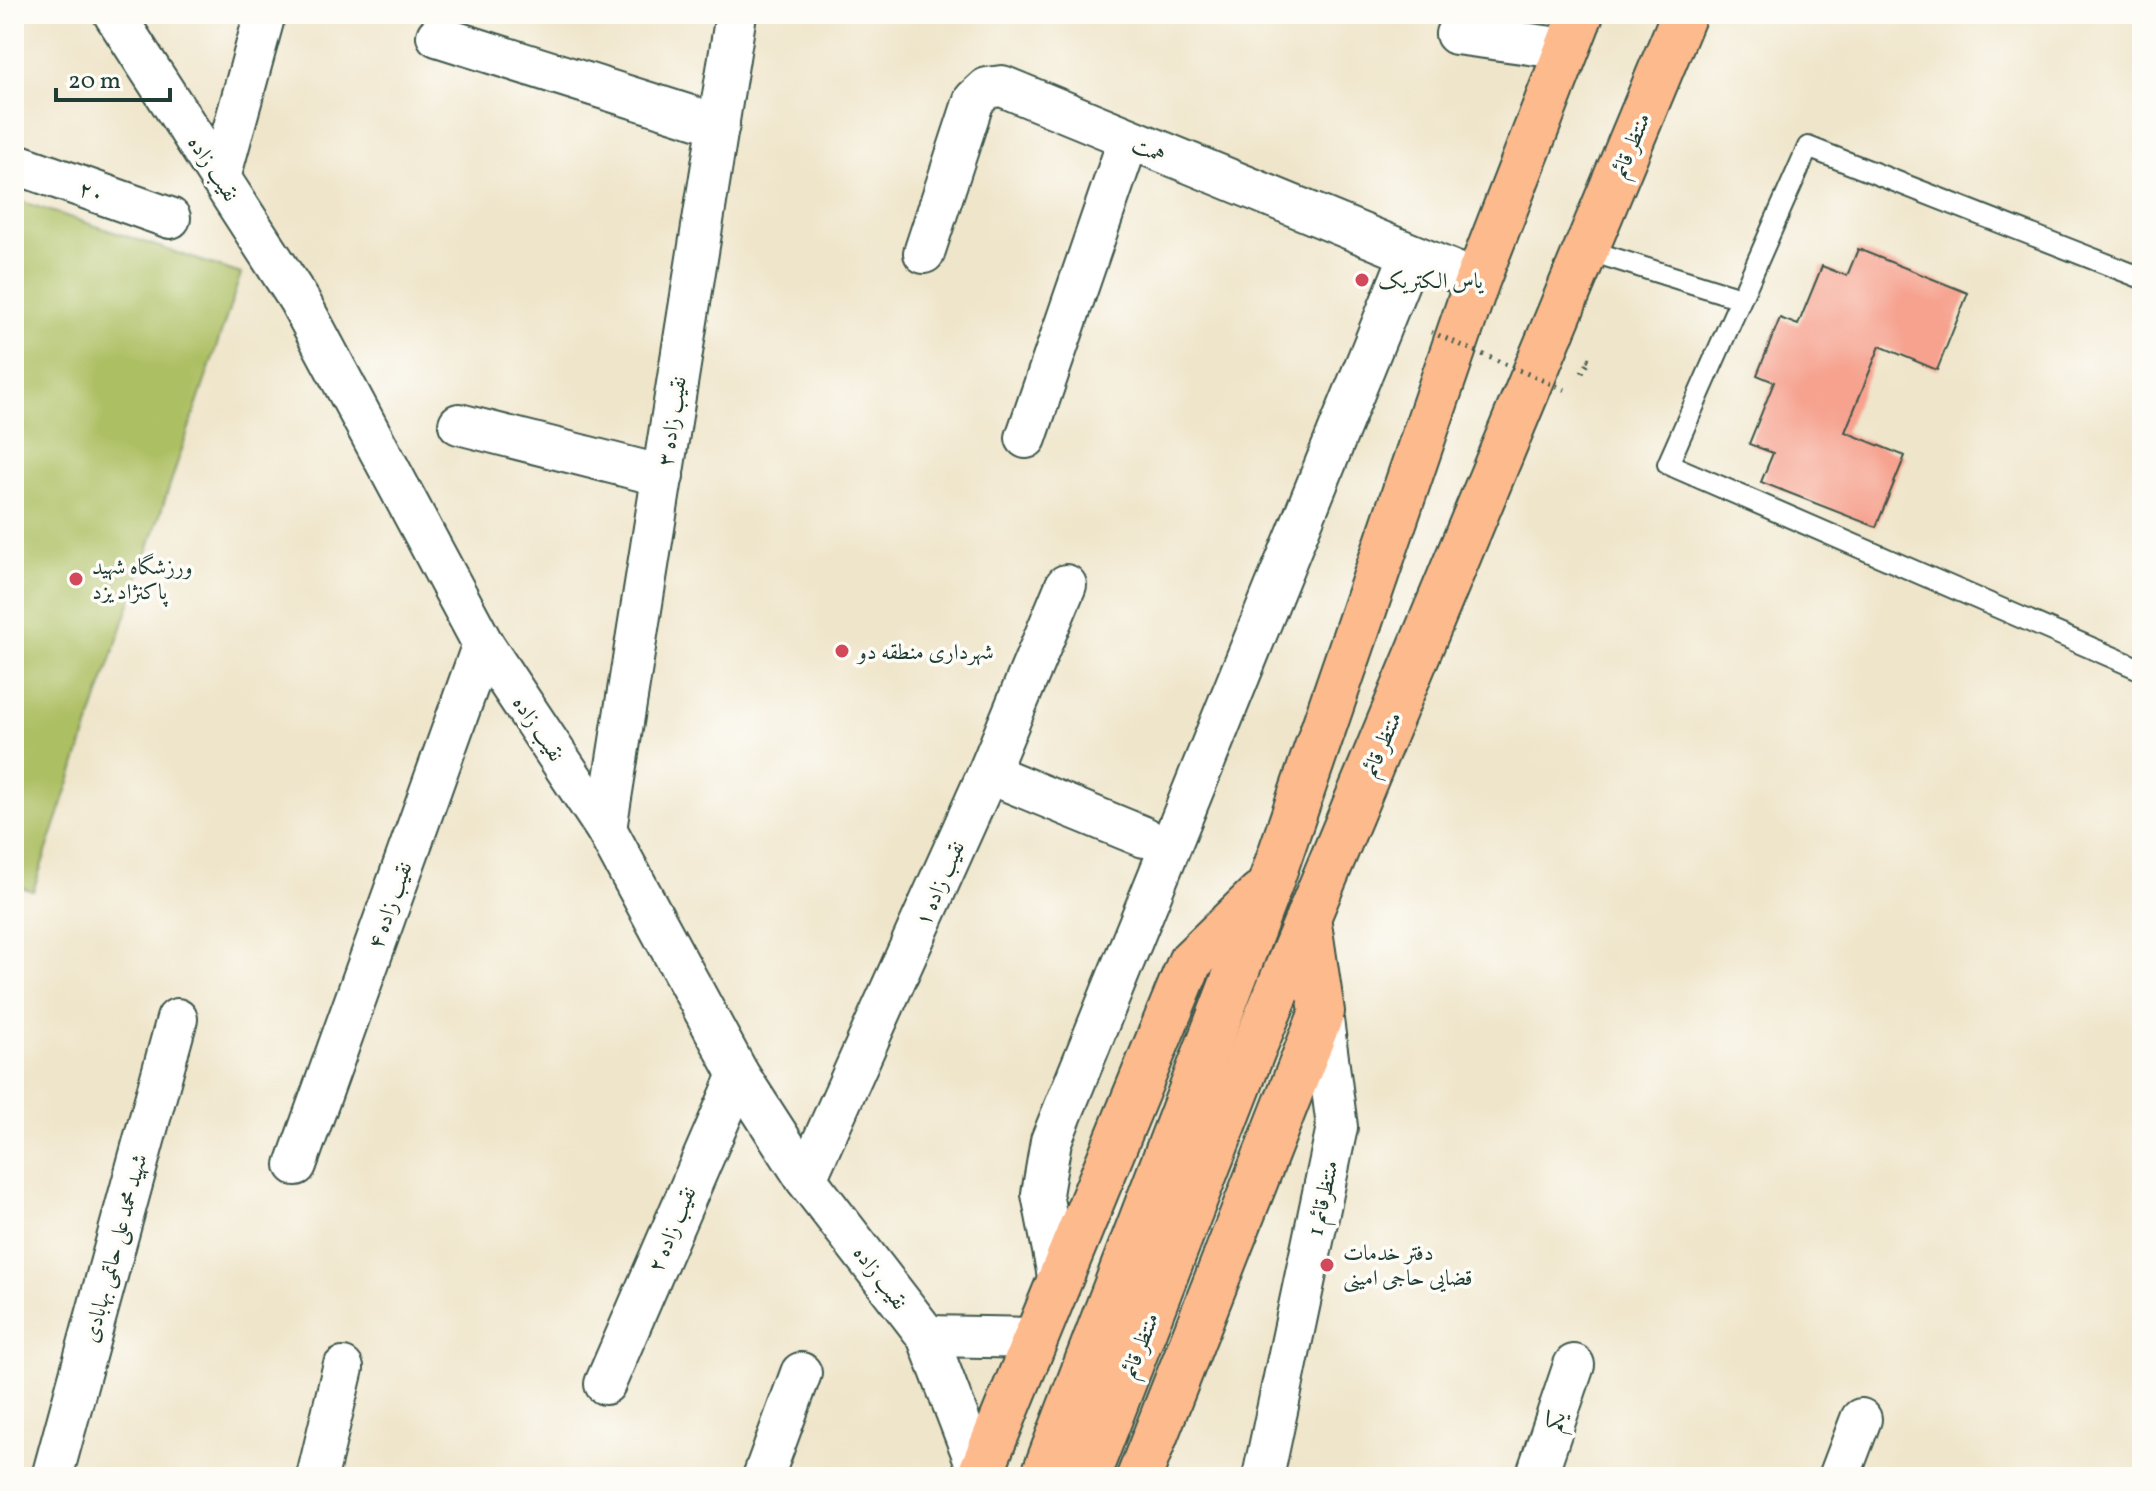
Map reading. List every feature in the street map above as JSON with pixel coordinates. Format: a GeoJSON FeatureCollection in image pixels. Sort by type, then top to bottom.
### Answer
{"type":"FeatureCollection","features":[{"type":"Feature","properties":{"kind":"main road","name":"منتظر قائم"},"geometry":{"type":"LineString","coordinates":[[1087,1477],[1308,917],[1684,14]]}},
{"type":"Feature","properties":{"kind":"main road","name":"منتظر قائم"},"geometry":{"type":"LineString","coordinates":[[1043,1477],[1270,884],[1477,281],[1574,31]]}},
{"type":"Feature","properties":{"kind":"main road"},"geometry":{"type":"LineString","coordinates":[[980,1476],[1190,962],[1270,884]]}},
{"type":"Feature","properties":{"kind":"main road"},"geometry":{"type":"LineString","coordinates":[[1139,1477],[1322,1012],[1308,917]]}},
{"type":"Feature","properties":{"kind":"street","name":"نقیب زاده"},"geometry":{"type":"LineString","coordinates":[[114,14],[299,300],[483,644],[606,829],[739,1075],[806,1179],[927,1336],[980,1476]]}},
{"type":"Feature","properties":{"kind":"street"},"geometry":{"type":"LineString","coordinates":[[220,178],[265,14]]}},
{"type":"Feature","properties":{"kind":"street","name":"نقیب زاده ۳"},"geometry":{"type":"LineString","coordinates":[[606,829],[736,14]]}},
{"type":"Feature","properties":{"kind":"street"},"geometry":{"type":"LineString","coordinates":[[1456,34],[1574,31]]}},
{"type":"Feature","properties":{"kind":"street"},"geometry":{"type":"LineString","coordinates":[[437,36],[719,125]]}},
{"type":"Feature","properties":{"kind":"street","name":"همت"},"geometry":{"type":"LineString","coordinates":[[924,253],[974,100],[987,88],[1002,86],[1128,141],[1477,281]]}},
{"type":"Feature","properties":{"kind":"street"},"geometry":{"type":"LineString","coordinates":[[1026,438],[1128,141]]}},
{"type":"Feature","properties":{"kind":"street","name":"۲۰"},"geometry":{"type":"LineString","coordinates":[[14,163],[170,218]]}},
{"type":"Feature","properties":{"kind":"street"},"geometry":{"type":"LineString","coordinates":[[1059,1281],[1042,1194],[1051,1141],[1410,255]]}},
{"type":"Feature","properties":{"kind":"street"},"geometry":{"type":"LineString","coordinates":[[459,424],[663,476]]}},
{"type":"Feature","properties":{"kind":"street","name":"نقیب زاده ۱"},"geometry":{"type":"LineString","coordinates":[[806,1179],[988,773],[1066,585]]}},
{"type":"Feature","properties":{"kind":"street","name":"نقیب زاده ۴"},"geometry":{"type":"LineString","coordinates":[[296,1165],[483,644]]}},
{"type":"Feature","properties":{"kind":"street"},"geometry":{"type":"LineString","coordinates":[[988,773],[1144,837]]}},
{"type":"Feature","properties":{"kind":"street","name":"منتظرقائم 1"},"geometry":{"type":"LineString","coordinates":[[1263,1477],[1337,1127],[1322,1012]]}},
{"type":"Feature","properties":{"kind":"street","name":"شهید محمد علی حاتمی بهابادی"},"geometry":{"type":"LineString","coordinates":[[52,1477],[177,1019]]}},
{"type":"Feature","properties":{"kind":"street","name":"نقیب زاده ۲"},"geometry":{"type":"LineString","coordinates":[[605,1384],[739,1075]]}},
{"type":"Feature","properties":{"kind":"street"},"geometry":{"type":"LineString","coordinates":[[927,1336],[1036,1338]]}},
{"type":"Feature","properties":{"kind":"street","name":"یکم"},"geometry":{"type":"LineString","coordinates":[[1536,1477],[1574,1365]]}},
{"type":"Feature","properties":{"kind":"street"},"geometry":{"type":"LineString","coordinates":[[317,1477],[343,1368]]}},
{"type":"Feature","properties":{"kind":"street"},"geometry":{"type":"LineString","coordinates":[[763,1477],[801,1373]]}},
{"type":"Feature","properties":{"kind":"street"},"geometry":{"type":"LineString","coordinates":[[1839,1477],[1861,1419]]}},
{"type":"Feature","properties":{"kind":"lane"},"geometry":{"type":"LineString","coordinates":[[2142,278],[1808,147],[1668,464],[2142,670]]}},
{"type":"Feature","properties":{"kind":"lane"},"geometry":{"type":"LineString","coordinates":[[1587,250],[1740,298]]}},
{"type":"Feature","properties":{"kind":"path"},"geometry":{"type":"LineString","coordinates":[[1431,332],[1570,392]]}},
{"type":"Feature","properties":{"kind":"green space","name":"ورزشگاه شهید پاکنژاد یزد"},"geometry":{"type":"Polygon","coordinates":[[[14,199],[241,274],[33,891],[14,885],[14,199]]]}},
{"type":"Feature","properties":{"kind":"building"},"geometry":{"type":"Polygon","coordinates":[[[1858,249],[1968,293],[1937,370],[1880,346],[1845,432],[1905,456],[1876,527],[1761,482],[1773,453],[1749,444],[1774,382],[1757,375],[1780,318],[1798,325],[1822,266],[1847,276],[1858,249]]]}},
{"type":"Feature","properties":{"kind":"place","name":"یاس الکتریک"},"geometry":{"type":"Point","coordinates":[1362,280]}},
{"type":"Feature","properties":{"kind":"place","name":"ورزشگاه شهید پاکنژاد یزد"},"geometry":{"type":"Point","coordinates":[76,579]}},
{"type":"Feature","properties":{"kind":"place","name":"شهرداری منطقه دو"},"geometry":{"type":"Point","coordinates":[842,651]}},
{"type":"Feature","properties":{"kind":"place","name":"دفتر خدمات قضایی حاجی امینی"},"geometry":{"type":"Point","coordinates":[1327,1265]}}]}
